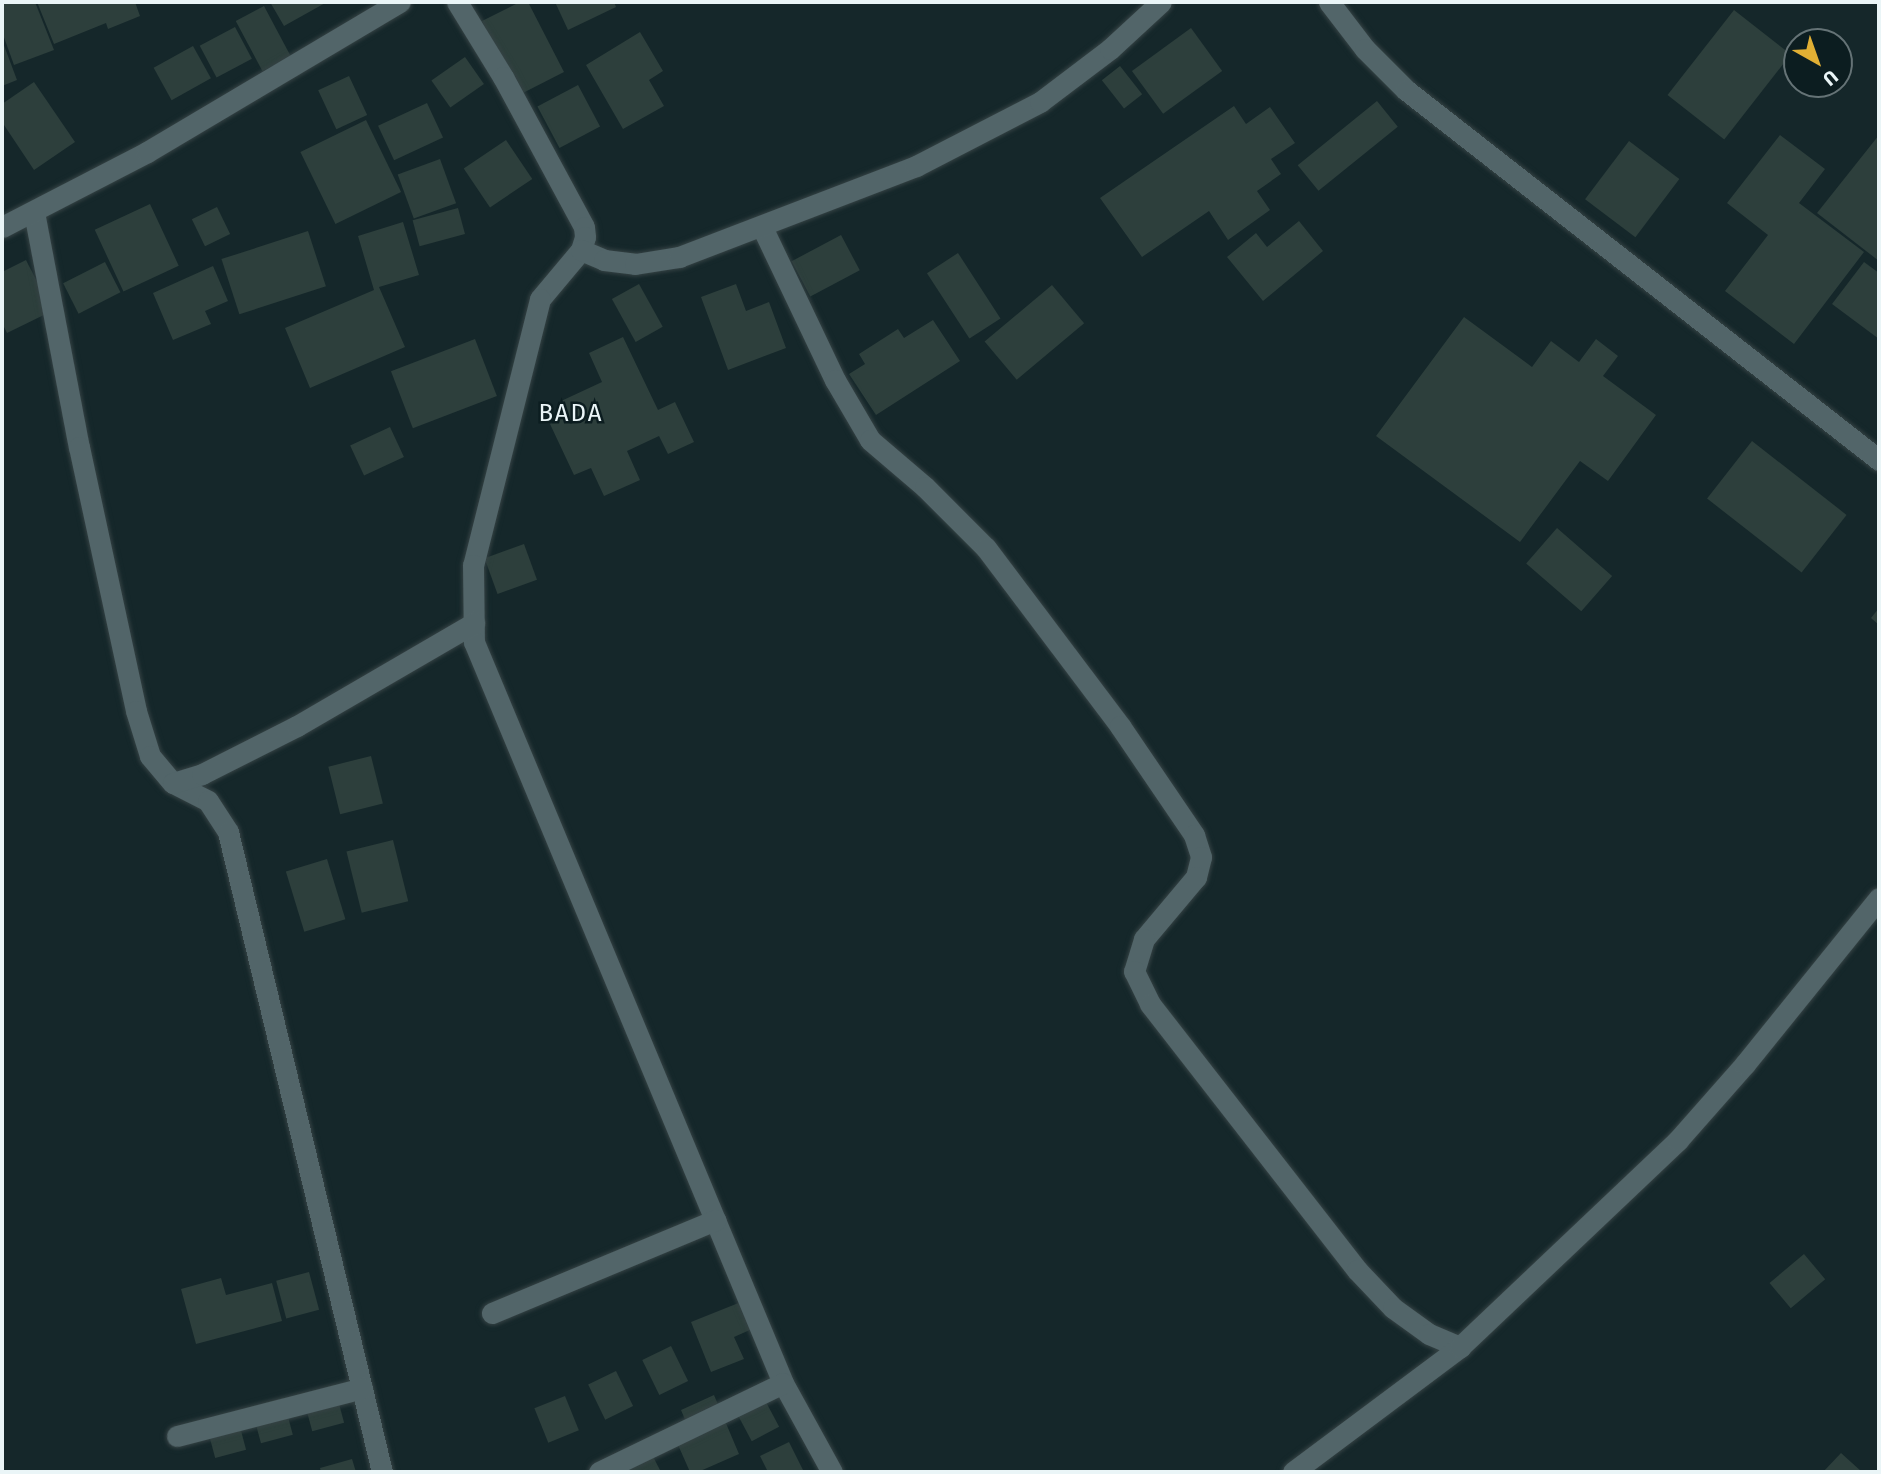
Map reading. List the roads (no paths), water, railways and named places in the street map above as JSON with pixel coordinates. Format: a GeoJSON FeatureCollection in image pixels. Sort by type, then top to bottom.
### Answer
{"type":"FeatureCollection","features":[{"type":"Feature","properties":{"kind":"street"},"geometry":{"type":"LineString","coordinates":[[2,227],[147,152],[400,2]]}},
{"type":"Feature","properties":{"kind":"street"},"geometry":{"type":"LineString","coordinates":[[457,2],[503,77],[584,227],[581,250],[540,299],[473,565],[474,642],[783,1383],[832,1472]]}},
{"type":"Feature","properties":{"kind":"street"},"geometry":{"type":"LineString","coordinates":[[581,250],[604,260],[635,264],[679,257],[916,166],[1040,102],[1110,49],[1161,2]]}},
{"type":"Feature","properties":{"kind":"street"},"geometry":{"type":"LineString","coordinates":[[1329,2],[1365,49],[1406,90],[1879,460]]}},
{"type":"Feature","properties":{"kind":"street"},"geometry":{"type":"LineString","coordinates":[[34,212],[79,447],[133,698],[150,756],[173,783],[208,801],[228,832],[383,1472]]}},
{"type":"Feature","properties":{"kind":"street"},"geometry":{"type":"LineString","coordinates":[[762,227],[835,380],[870,440],[925,487],[986,548],[1120,726],[1194,835],[1202,857],[1196,877],[1144,939],[1134,971],[1150,1004],[1357,1270],[1393,1308],[1429,1334],[1460,1347]]}},
{"type":"Feature","properties":{"kind":"street"},"geometry":{"type":"LineString","coordinates":[[173,783],[202,774],[297,726],[474,623]]}},
{"type":"Feature","properties":{"kind":"street"},"geometry":{"type":"LineString","coordinates":[[1293,1472],[1460,1347],[1678,1140],[1745,1064],[1879,898]]}},
{"type":"Feature","properties":{"kind":"street"},"geometry":{"type":"LineString","coordinates":[[492,1313],[715,1220]]}},
{"type":"Feature","properties":{"kind":"street"},"geometry":{"type":"LineString","coordinates":[[599,1472],[783,1383]]}},
{"type":"Feature","properties":{"kind":"street"},"geometry":{"type":"LineString","coordinates":[[177,1436],[362,1388]]}},
{"type":"Feature","properties":{"kind":"district","name":"BADA"},"geometry":{"type":"Point","coordinates":[571,414]}}]}
